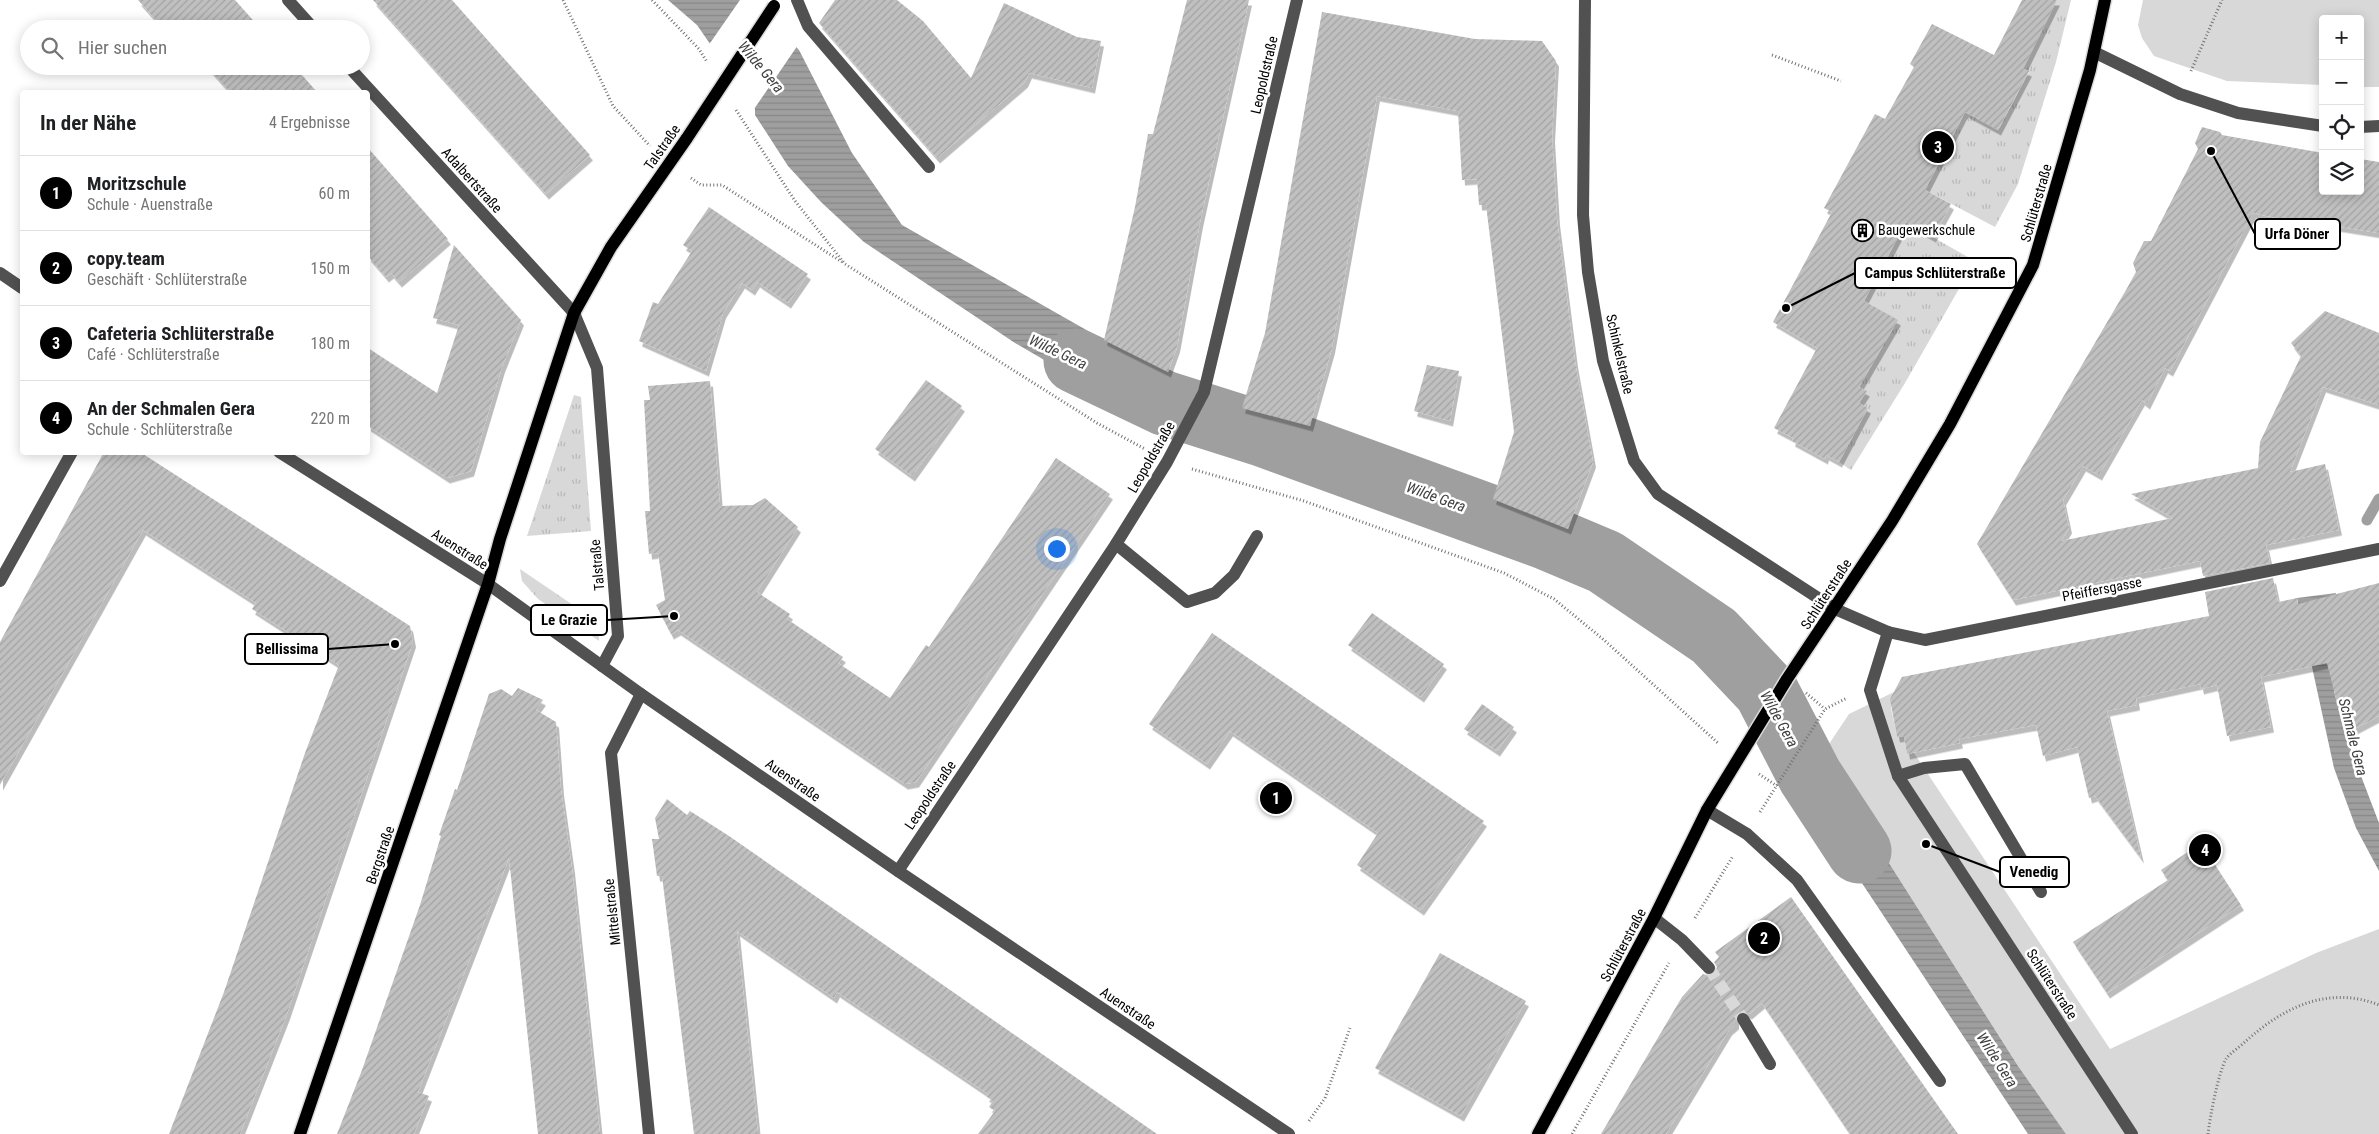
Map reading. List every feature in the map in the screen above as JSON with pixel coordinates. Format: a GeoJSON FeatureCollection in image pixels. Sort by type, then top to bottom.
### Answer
{"type":"FeatureCollection","features":[{"type":"Feature","properties":{"kind":"main road","name":"Schlüterstraße"},"geometry":{"type":"LineString","coordinates":[[1538,1134],[1654,918],[1707,810],[1950,424],[2033,264],[2094,52],[2105,0]]}},
{"type":"Feature","properties":{"kind":"main road","name":"Talstraße"},"geometry":{"type":"LineString","coordinates":[[488,584],[500,539],[574,313],[611,247],[669,161],[688,138],[776,3]]}},
{"type":"Feature","properties":{"kind":"main road","name":"Bergstraße"},"geometry":{"type":"LineString","coordinates":[[300,1134],[488,584]]}},
{"type":"Feature","properties":{"kind":"street"},"geometry":{"type":"LineString","coordinates":[[288,0],[306,20]]}},
{"type":"Feature","properties":{"kind":"street"},"geometry":{"type":"LineString","coordinates":[[796,0],[808,26],[930,167]]}},
{"type":"Feature","properties":{"kind":"street","name":"Leopoldstraße"},"geometry":{"type":"LineString","coordinates":[[898,871],[1116,544],[1170,456],[1204,392],[1297,0]]}},
{"type":"Feature","properties":{"kind":"street","name":"Schinkelstraße"},"geometry":{"type":"LineString","coordinates":[[1584,0],[1583,215],[1588,272],[1603,360],[1634,461],[1658,494],[1835,609]]}},
{"type":"Feature","properties":{"kind":"street"},"geometry":{"type":"LineString","coordinates":[[2094,52],[2180,94],[2238,113],[2319,126]]}},
{"type":"Feature","properties":{"kind":"street","name":"Adalbertstraße"},"geometry":{"type":"LineString","coordinates":[[356,75],[574,313]]}},
{"type":"Feature","properties":{"kind":"street"},"geometry":{"type":"LineString","coordinates":[[2364,127],[2379,126]]}},
{"type":"Feature","properties":{"kind":"street"},"geometry":{"type":"LineString","coordinates":[[0,273],[20,287]]}},
{"type":"Feature","properties":{"kind":"street","name":"Talstraße"},"geometry":{"type":"LineString","coordinates":[[574,313],[597,368],[618,636],[602,666]]}},
{"type":"Feature","properties":{"kind":"street"},"geometry":{"type":"LineString","coordinates":[[0,581],[70,455]]}},
{"type":"Feature","properties":{"kind":"street","name":"Auenstraße"},"geometry":{"type":"LineString","coordinates":[[284,455],[488,584],[641,694],[898,871],[1289,1134]]}},
{"type":"Feature","properties":{"kind":"street"},"geometry":{"type":"LineString","coordinates":[[1116,544],[1187,602],[1215,593],[1234,575],[1257,536]]}},
{"type":"Feature","properties":{"kind":"street","name":"Pfeiffersgasse"},"geometry":{"type":"LineString","coordinates":[[1835,609],[1888,632],[1925,640],[2379,550]]}},
{"type":"Feature","properties":{"kind":"street","name":"Schlüterstraße"},"geometry":{"type":"LineString","coordinates":[[1888,632],[1870,690],[1898,776],[2132,1134]]}},
{"type":"Feature","properties":{"kind":"street","name":"Mittelstraße"},"geometry":{"type":"LineString","coordinates":[[641,694],[611,753],[649,1134]]}},
{"type":"Feature","properties":{"kind":"street"},"geometry":{"type":"LineString","coordinates":[[1898,776],[1924,768],[1965,764],[2041,892]]}},
{"type":"Feature","properties":{"kind":"street"},"geometry":{"type":"LineString","coordinates":[[1707,810],[1747,834],[1797,880],[1940,1081]]}},
{"type":"Feature","properties":{"kind":"street"},"geometry":{"type":"LineString","coordinates":[[1654,918],[1682,940],[1709,968]]}},
{"type":"Feature","properties":{"kind":"street"},"geometry":{"type":"LineString","coordinates":[[1743,1019],[1770,1064]]}},
{"type":"Feature","properties":{"kind":"path"},"geometry":{"type":"LineString","coordinates":[[563,0],[614,106],[643,141],[701,185],[722,185],[1097,423],[1170,456],[1304,501],[1504,574],[1554,600],[1604,640],[1737,760]]}},
{"type":"Feature","properties":{"kind":"path"},"geometry":{"type":"LineString","coordinates":[[652,0],[699,50]]}},
{"type":"Feature","properties":{"kind":"path"},"geometry":{"type":"LineString","coordinates":[[2180,94],[2222,0]]}},
{"type":"Feature","properties":{"kind":"path"},"geometry":{"type":"LineString","coordinates":[[1772,55],[1841,81]]}},
{"type":"Feature","properties":{"kind":"path"},"geometry":{"type":"LineString","coordinates":[[746,126],[795,201],[845,264]]}},
{"type":"Feature","properties":{"kind":"path"},"geometry":{"type":"LineString","coordinates":[[1777,786],[1825,709]]}},
{"type":"Feature","properties":{"kind":"path"},"geometry":{"type":"LineString","coordinates":[[2208,1134],[2210,1111],[2226,1059],[2267,1023],[2320,998],[2345,996],[2379,1005]]}},
{"type":"Feature","properties":{"kind":"path"},"geometry":{"type":"LineString","coordinates":[[1304,1127],[1325,1098],[1350,1028]]}},
{"type":"Feature","properties":{"kind":"green space"},"geometry":{"type":"Polygon","coordinates":[[[2057,0],[2071,0],[2056,62],[2018,184],[1995,227],[1925,190],[1965,112],[1999,129],[2029,72],[2020,67],[2057,0]]]}},
{"type":"Feature","properties":{"kind":"green space"},"geometry":{"type":"Polygon","coordinates":[[[2143,0],[2379,0],[2379,87],[2364,87],[2364,15],[2319,15],[2319,85],[2227,81],[2154,56],[2142,38],[2138,25],[2143,0]]]}},
{"type":"Feature","properties":{"kind":"green space"},"geometry":{"type":"Polygon","coordinates":[[[1906,222],[1975,261],[1905,383],[1851,470],[1839,462],[1868,408],[1859,403],[1866,391],[1859,387],[1897,321],[1864,301],[1906,222]]]}},
{"type":"Feature","properties":{"kind":"green space"},"geometry":{"type":"Polygon","coordinates":[[[574,395],[581,397],[591,531],[527,536],[574,395]]]}},
{"type":"Feature","properties":{"kind":"green space"},"geometry":{"type":"Polygon","coordinates":[[[520,569],[598,622],[599,641],[538,599],[522,581],[520,569]]]}},
{"type":"Feature","properties":{"kind":"green space"},"geometry":{"type":"Polygon","coordinates":[[[1894,692],[1891,708],[1897,737],[1904,736],[1907,754],[1914,753],[2110,1049],[2316,953],[2379,929],[2379,1134],[2066,1134],[2018,1066],[1821,756],[1849,714],[1894,692]]]}},
{"type":"Feature","properties":{"kind":"water"},"geometry":{"type":"Polygon","coordinates":[[[668,0],[754,0],[799,50],[852,153],[902,225],[1104,340],[1168,372],[1150,419],[1137,414],[1015,343],[864,242],[821,202],[788,166],[755,115],[755,109],[697,25],[668,0]]]}},
{"type":"Feature","properties":{"kind":"water"},"geometry":{"type":"Polygon","coordinates":[[[2336,593],[2332,652],[2334,691],[2345,734],[2379,823],[2379,871],[2356,828],[2334,768],[2297,598],[2336,593]]]}},
{"type":"Feature","properties":{"kind":"water"},"geometry":{"type":"Polygon","coordinates":[[[1821,756],[2018,1066],[2066,1134],[2028,1134],[1801,791],[1821,756]]]}},
{"type":"Feature","properties":{"kind":"pier"},"geometry":{"type":"Polygon","coordinates":[[[740,0],[757,0],[798,45],[752,112],[708,46],[740,0]]]}},
{"type":"Feature","properties":{"kind":"building"},"geometry":{"type":"Polygon","coordinates":[[[138,0],[235,0],[253,20],[156,20],[138,0]]]}},
{"type":"Feature","properties":{"kind":"building"},"geometry":{"type":"Polygon","coordinates":[[[373,0],[452,0],[590,155],[546,194],[373,0]]]}},
{"type":"Feature","properties":{"kind":"building"},"geometry":{"type":"Polygon","coordinates":[[[835,0],[897,0],[923,21],[971,78],[1004,3],[1077,37],[1101,41],[1092,88],[1029,73],[1025,82],[937,158],[819,23],[835,0]]]}},
{"type":"Feature","properties":{"kind":"building"},"geometry":{"type":"Polygon","coordinates":[[[1187,0],[1249,0],[1200,222],[1177,347],[1168,372],[1104,340],[1135,207],[1148,134],[1153,134],[1187,0]]]}},
{"type":"Feature","properties":{"kind":"building","name":"Baugewerkschule"},"geometry":{"type":"Polygon","coordinates":[[[2022,0],[2057,0],[2023,69],[2029,71],[1998,130],[1965,112],[1925,190],[1951,204],[1933,237],[1906,222],[1864,301],[1898,320],[1859,387],[1867,391],[1859,403],[1868,408],[1839,462],[1826,455],[1825,459],[1792,441],[1793,438],[1774,428],[1817,348],[1773,322],[1832,212],[1824,208],[1875,114],[1885,119],[1914,67],[1910,64],[1932,24],[1994,55],[2022,0]]]}},
{"type":"Feature","properties":{"kind":"building"},"geometry":{"type":"Polygon","coordinates":[[[1322,12],[1475,39],[1542,41],[1556,61],[1552,137],[1557,220],[1575,362],[1593,462],[1568,529],[1493,499],[1514,432],[1486,205],[1479,205],[1477,179],[1462,180],[1458,111],[1377,96],[1332,348],[1310,426],[1242,408],[1265,333],[1322,12]]]}},
{"type":"Feature","properties":{"kind":"building"},"geometry":{"type":"Polygon","coordinates":[[[215,75],[302,75],[315,90],[228,90],[215,75]]]}},
{"type":"Feature","properties":{"kind":"building"},"geometry":{"type":"Polygon","coordinates":[[[2202,127],[2220,132],[2222,135],[2319,152],[2319,195],[2364,195],[2364,160],[2379,162],[2379,233],[2329,225],[2328,229],[2253,213],[2170,371],[2165,368],[2147,404],[2142,400],[2099,475],[2083,466],[2063,500],[2069,528],[2061,541],[2173,518],[2131,494],[2258,468],[2260,442],[2301,356],[2291,343],[2325,311],[2379,333],[2379,405],[2323,387],[2290,472],[2325,464],[2339,530],[2266,545],[2270,563],[2203,576],[2200,561],[2013,600],[1977,544],[2136,272],[2133,263],[2144,241],[2151,241],[2198,149],[2195,143],[2202,127]]]}},
{"type":"Feature","properties":{"kind":"building"},"geometry":{"type":"Polygon","coordinates":[[[370,150],[448,239],[399,282],[391,273],[386,277],[370,258],[370,150]]]}},
{"type":"Feature","properties":{"kind":"building"},"geometry":{"type":"Polygon","coordinates":[[[709,207],[808,274],[788,303],[757,282],[752,290],[742,283],[723,313],[706,371],[639,341],[653,302],[658,304],[692,251],[683,245],[709,207]]]}},
{"type":"Feature","properties":{"kind":"building"},"geometry":{"type":"Polygon","coordinates":[[[454,245],[521,320],[502,367],[471,471],[447,478],[370,427],[370,349],[437,393],[459,325],[433,318],[454,245]]]}},
{"type":"Feature","properties":{"kind":"building"},"geometry":{"type":"Polygon","coordinates":[[[1427,365],[1459,371],[1450,421],[1414,411],[1427,365]]]}},
{"type":"Feature","properties":{"kind":"building"},"geometry":{"type":"Polygon","coordinates":[[[926,380],[962,406],[912,476],[875,449],[926,380]]]}},
{"type":"Feature","properties":{"kind":"building"},"geometry":{"type":"Polygon","coordinates":[[[710,381],[720,506],[753,505],[765,498],[798,527],[757,592],[790,614],[787,619],[843,657],[838,663],[890,698],[926,645],[929,647],[1056,458],[1110,494],[916,782],[905,784],[678,630],[671,634],[656,605],[665,600],[658,553],[649,554],[645,511],[650,511],[644,400],[650,400],[648,386],[710,381]]]}},
{"type":"Feature","properties":{"kind":"building"},"geometry":{"type":"Polygon","coordinates":[[[102,455],[145,455],[410,626],[413,642],[287,1014],[240,1134],[169,1134],[224,992],[305,753],[339,665],[252,609],[256,603],[143,530],[0,785],[0,642],[102,455]]]}},
{"type":"Feature","properties":{"kind":"building"},"geometry":{"type":"Polygon","coordinates":[[[2273,578],[2278,602],[2297,598],[2298,604],[2379,583],[2379,716],[2345,734],[2327,663],[2261,677],[2271,727],[2227,736],[2217,685],[2201,689],[2200,684],[2136,698],[2137,705],[2107,711],[2141,858],[2095,796],[2089,798],[2077,747],[2043,756],[2036,725],[1959,739],[1960,743],[1907,754],[1904,736],[1897,737],[1890,699],[1902,677],[2209,616],[2205,592],[2273,578]]]}},
{"type":"Feature","properties":{"kind":"building"},"geometry":{"type":"Polygon","coordinates":[[[1372,613],[1444,664],[1421,697],[1348,645],[1372,613]]]}},
{"type":"Feature","properties":{"kind":"building"},"geometry":{"type":"Polygon","coordinates":[[[1212,633],[1484,821],[1421,910],[1357,865],[1378,833],[1230,731],[1207,764],[1149,724],[1212,633]]]}},
{"type":"Feature","properties":{"kind":"building"},"geometry":{"type":"Polygon","coordinates":[[[518,688],[543,700],[536,710],[556,722],[561,790],[572,868],[600,1134],[538,1134],[509,858],[418,1092],[429,1096],[414,1134],[337,1134],[362,1070],[420,905],[441,836],[439,835],[455,789],[457,790],[489,694],[501,689],[512,696],[518,688]]]}},
{"type":"Feature","properties":{"kind":"building"},"geometry":{"type":"Polygon","coordinates":[[[1482,704],[1514,727],[1497,751],[1464,729],[1482,704]]]}},
{"type":"Feature","properties":{"kind":"building"},"geometry":{"type":"Polygon","coordinates":[[[667,799],[687,815],[690,811],[729,836],[1157,1134],[978,1134],[995,1111],[989,1107],[993,1101],[986,1096],[988,1094],[837,992],[834,998],[737,931],[758,1134],[694,1134],[662,876],[657,876],[652,839],[659,839],[655,818],[667,799]]]}},
{"type":"Feature","properties":{"kind":"building"},"geometry":{"type":"Polygon","coordinates":[[[2201,843],[2241,905],[2107,993],[2073,942],[2168,880],[2161,870],[2201,843]]]}},
{"type":"Feature","properties":{"kind":"building"},"geometry":{"type":"Polygon","coordinates":[[[1791,897],[1958,1134],[1850,1134],[1762,1003],[1749,1014],[1742,1011],[1736,1015],[1736,1024],[1729,1030],[1666,1134],[1601,1134],[1682,997],[1703,974],[1710,976],[1715,973],[1717,967],[1714,962],[1719,957],[1715,952],[1791,897]]]}},
{"type":"Feature","properties":{"kind":"building"},"geometry":{"type":"Polygon","coordinates":[[[1440,953],[1526,1001],[1461,1116],[1375,1068],[1440,953]]]}},
{"type":"Feature","properties":{"kind":"waterway","name":"Wilde Gera"},"geometry":{"type":"LineString","coordinates":[[1076,361],[1164,403],[1262,434],[1548,538],[1605,562],[1714,636],[1766,691],[1810,776],[1859,851]]}},
{"type":"Feature","properties":{"kind":"waterway","name":"Schmale Gera"},"geometry":{"type":"LineString","coordinates":[[2367,520],[2379,499]]}},
{"type":"Feature","properties":{"kind":"tunnel"},"geometry":{"type":"LineString","coordinates":[[1709,968],[1743,1019]]}},
{"type":"Feature","properties":{"kind":"place","name":"Cafeteria Schlüterstraße"},"geometry":{"type":"Point","coordinates":[1938,147]}},
{"type":"Feature","properties":{"kind":"place","name":"Urfa Döner"},"geometry":{"type":"Point","coordinates":[2211,151]}},
{"type":"Feature","properties":{"kind":"place","name":"Baugewerkschule"},"geometry":{"type":"Point","coordinates":[1862,230]}},
{"type":"Feature","properties":{"kind":"place","name":"Campus Schlüterstraße"},"geometry":{"type":"Point","coordinates":[1786,308]}},
{"type":"Feature","properties":{"kind":"place","name":"Le Grazie"},"geometry":{"type":"Point","coordinates":[674,616]}},
{"type":"Feature","properties":{"kind":"place","name":"Bellissima"},"geometry":{"type":"Point","coordinates":[395,644]}},
{"type":"Feature","properties":{"kind":"place","name":"Moritzschule"},"geometry":{"type":"Point","coordinates":[1276,798]}},
{"type":"Feature","properties":{"kind":"place","name":"Venedig"},"geometry":{"type":"Point","coordinates":[1926,844]}},
{"type":"Feature","properties":{"kind":"place","name":"An der Schmalen Gera"},"geometry":{"type":"Point","coordinates":[2205,850]}},
{"type":"Feature","properties":{"kind":"place","name":"copy.team"},"geometry":{"type":"Point","coordinates":[1764,938]}}]}
